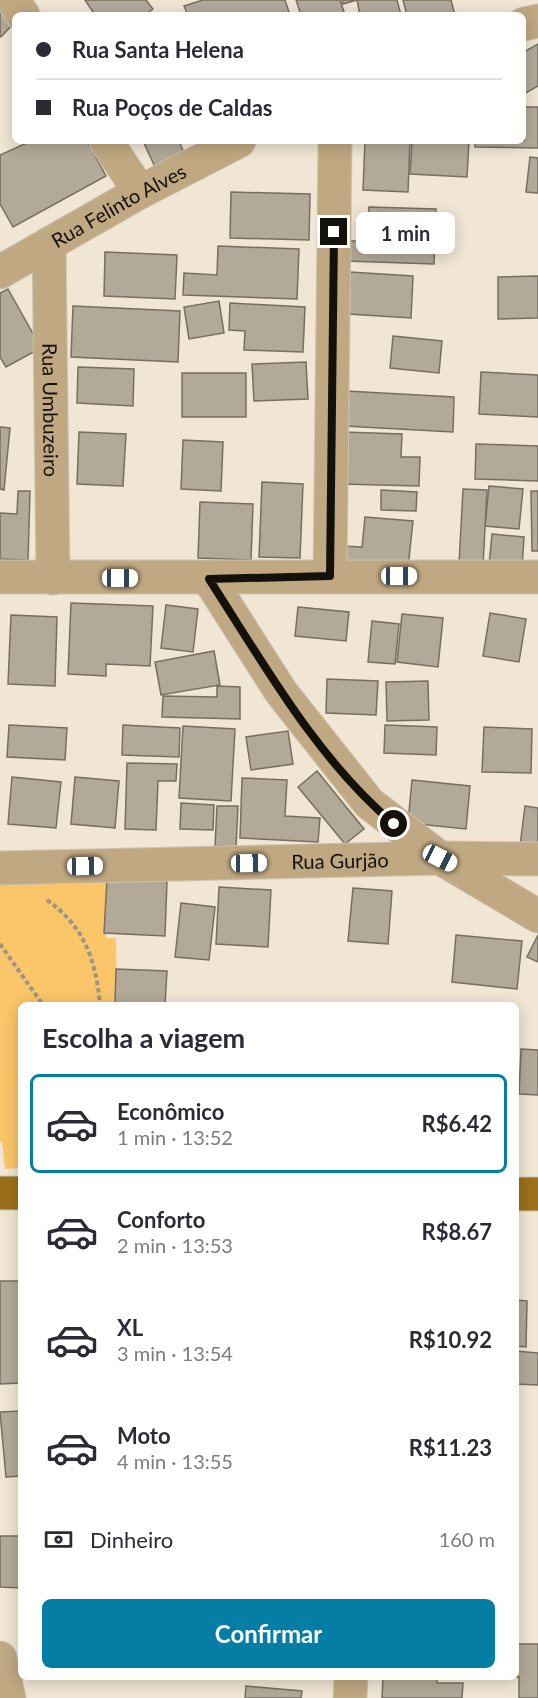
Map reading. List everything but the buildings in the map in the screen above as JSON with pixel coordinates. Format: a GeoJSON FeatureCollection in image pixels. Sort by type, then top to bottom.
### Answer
{"type":"FeatureCollection","features":[{"type":"Feature","properties":{"kind":"main road"},"geometry":{"type":"LineString","coordinates":[[0,1193],[18,1193]]}},
{"type":"Feature","properties":{"kind":"main road"},"geometry":{"type":"LineString","coordinates":[[519,1194],[538,1194]]}},
{"type":"Feature","properties":{"kind":"street"},"geometry":{"type":"LineString","coordinates":[[108,144],[140,192]]}},
{"type":"Feature","properties":{"kind":"street","name":"Rua Felinto Alves"},"geometry":{"type":"LineString","coordinates":[[0,272],[140,192],[233,144]]}},
{"type":"Feature","properties":{"kind":"street"},"geometry":{"type":"LineString","coordinates":[[330,576],[335,144]]}},
{"type":"Feature","properties":{"kind":"street","name":"Rua Umbuzeiro"},"geometry":{"type":"LineString","coordinates":[[49,244],[53,578]]}},
{"type":"Feature","properties":{"kind":"street"},"geometry":{"type":"LineString","coordinates":[[0,577],[209,579],[330,576],[538,577]]}},
{"type":"Feature","properties":{"kind":"street"},"geometry":{"type":"LineString","coordinates":[[209,579],[281,693],[369,803],[440,858],[538,916]]}},
{"type":"Feature","properties":{"kind":"street","name":"Rua Gurjão"},"geometry":{"type":"LineString","coordinates":[[0,868],[440,858],[538,859]]}},
{"type":"Feature","properties":{"kind":"street"},"geometry":{"type":"LineString","coordinates":[[0,1658],[9,1698]]}},
{"type":"Feature","properties":{"kind":"street"},"geometry":{"type":"LineString","coordinates":[[350,1698],[351,1680]]}},
{"type":"Feature","properties":{"kind":"path"},"geometry":{"type":"LineString","coordinates":[[44,898],[66,916],[94,960],[100,1002]]}},
{"type":"Feature","properties":{"kind":"path"},"geometry":{"type":"LineString","coordinates":[[0,944],[41,1002]]}},
{"type":"Feature","properties":{"kind":"shaded area"},"geometry":{"type":"Polygon","coordinates":[[[107,877],[106,938],[116,938],[117,1002],[18,1002],[18,1168],[5,1169],[2,1142],[0,1142],[0,879],[107,877]]]}},
{"type":"Feature","properties":{"kind":"route"},"geometry":{"type":"LineString","coordinates":[[334,232],[330,576],[209,579],[281,693],[369,803],[394,824]]}}]}
